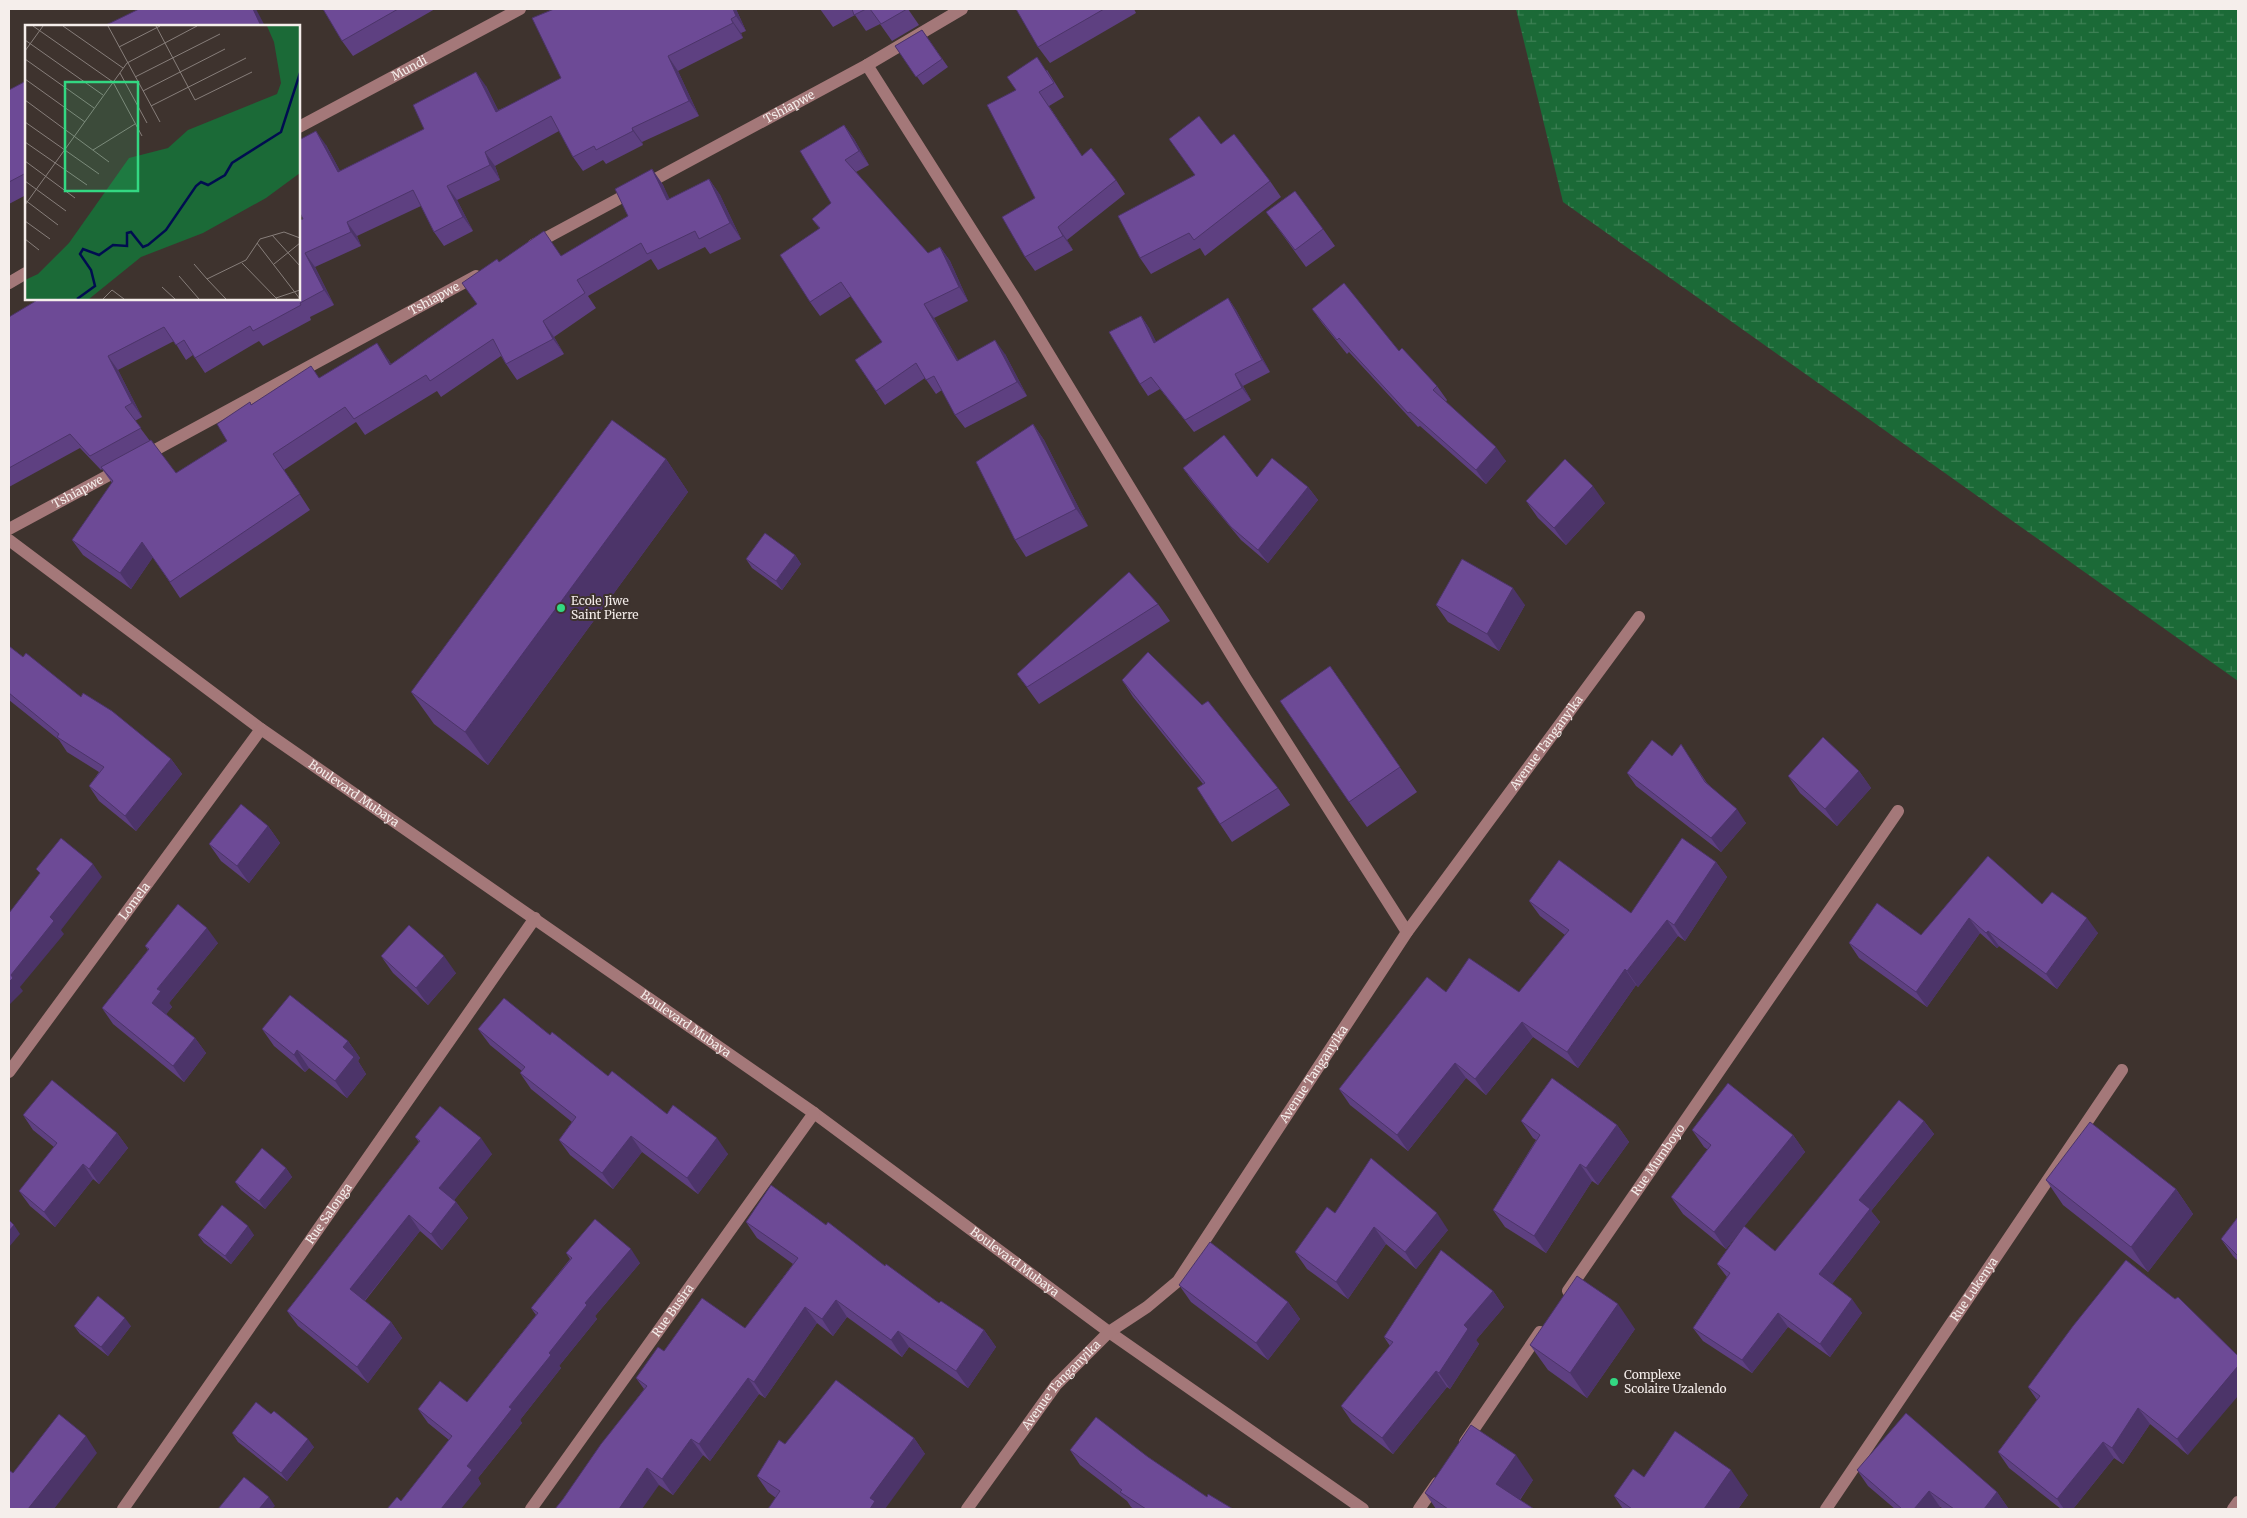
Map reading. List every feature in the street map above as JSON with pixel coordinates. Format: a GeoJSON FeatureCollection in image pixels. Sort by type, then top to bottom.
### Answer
{"type":"FeatureCollection","features":[{"type":"Feature","properties":{"kind":"street","name":"Mundi"},"geometry":{"type":"LineString","coordinates":[[300,126],[520,9]]}},
{"type":"Feature","properties":{"kind":"street","name":"Tshiapwe"},"geometry":{"type":"LineString","coordinates":[[525,250],[867,65],[962,9]]}},
{"type":"Feature","properties":{"kind":"street"},"geometry":{"type":"LineString","coordinates":[[867,65],[1016,300],[1246,679],[1407,932]]}},
{"type":"Feature","properties":{"kind":"street","name":"Tshiapwe"},"geometry":{"type":"LineString","coordinates":[[9,529],[490,269]]}},
{"type":"Feature","properties":{"kind":"street"},"geometry":{"type":"LineString","coordinates":[[9,283],[25,274]]}},
{"type":"Feature","properties":{"kind":"street","name":"Boulevard Mubaya"},"geometry":{"type":"LineString","coordinates":[[9,540],[262,730],[536,918],[814,1113],[1109,1332],[1363,1509]]}},
{"type":"Feature","properties":{"kind":"street","name":"Avenue Tanganyika"},"geometry":{"type":"LineString","coordinates":[[967,1509],[1056,1385],[1109,1332],[1148,1307],[1178,1281],[1407,932],[1640,617]]}},
{"type":"Feature","properties":{"kind":"street","name":"Lomela"},"geometry":{"type":"LineString","coordinates":[[9,1072],[262,730]]}},
{"type":"Feature","properties":{"kind":"street","name":"Rue Mumboyo"},"geometry":{"type":"LineString","coordinates":[[1560,1304],[1898,811]]}},
{"type":"Feature","properties":{"kind":"street","name":"Rue Salonga"},"geometry":{"type":"LineString","coordinates":[[123,1509],[536,918]]}},
{"type":"Feature","properties":{"kind":"street","name":"Rue Lukenya"},"geometry":{"type":"LineString","coordinates":[[1826,1509],[2122,1070]]}},
{"type":"Feature","properties":{"kind":"street","name":"Rue Busira"},"geometry":{"type":"LineString","coordinates":[[531,1509],[814,1113]]}},
{"type":"Feature","properties":{"kind":"street"},"geometry":{"type":"LineString","coordinates":[[1458,1452],[1548,1320]]}},
{"type":"Feature","properties":{"kind":"street"},"geometry":{"type":"LineString","coordinates":[[1419,1509],[1441,1476]]}},
{"type":"Feature","properties":{"kind":"street"},"geometry":{"type":"LineString","coordinates":[[2233,1509],[2238,1502]]}},
{"type":"Feature","properties":{"kind":"green space"},"geometry":{"type":"Polygon","coordinates":[[[1516,9],[2238,9],[2238,681],[1563,202],[1516,9]]]}},
{"type":"Feature","properties":{"kind":"building"},"geometry":{"type":"Polygon","coordinates":[[[139,9],[253,9],[261,25],[106,25],[139,9]]]}},
{"type":"Feature","properties":{"kind":"building"},"geometry":{"type":"Polygon","coordinates":[[[323,9],[398,9],[342,41],[323,9]]]}},
{"type":"Feature","properties":{"kind":"building"},"geometry":{"type":"Polygon","coordinates":[[[554,9],[733,9],[736,16],[731,19],[733,23],[668,56],[689,101],[632,128],[633,131],[596,150],[594,146],[573,157],[551,116],[485,152],[490,165],[447,186],[463,217],[434,232],[413,190],[347,222],[351,232],[305,253],[324,290],[300,303],[301,305],[253,331],[250,326],[195,358],[184,340],[176,345],[164,327],[108,356],[132,403],[125,407],[141,428],[90,456],[70,434],[9,468],[9,317],[37,300],[300,300],[300,220],[303,219],[300,213],[300,139],[316,131],[338,172],[424,129],[413,105],[476,72],[496,112],[561,78],[532,18],[554,9]]]}},
{"type":"Feature","properties":{"kind":"building"},"geometry":{"type":"Polygon","coordinates":[[[852,9],[866,9],[854,15],[852,9]]]}},
{"type":"Feature","properties":{"kind":"building"},"geometry":{"type":"Polygon","coordinates":[[[870,9],[907,9],[881,24],[870,9]]]}},
{"type":"Feature","properties":{"kind":"building"},"geometry":{"type":"Polygon","coordinates":[[[1016,9],[1104,9],[1038,47],[1016,9]]]}},
{"type":"Feature","properties":{"kind":"building"},"geometry":{"type":"Polygon","coordinates":[[[922,30],[942,59],[916,77],[895,46],[922,30]]]}},
{"type":"Feature","properties":{"kind":"building"},"geometry":{"type":"Polygon","coordinates":[[[1037,57],[1054,83],[1039,92],[1082,156],[1091,148],[1116,180],[1058,227],[1063,236],[1025,257],[1002,217],[1035,198],[987,105],[1016,90],[1007,77],[1037,57]]]}},
{"type":"Feature","properties":{"kind":"building"},"geometry":{"type":"Polygon","coordinates":[[[25,82],[25,174],[9,182],[9,90],[25,82]]]}},
{"type":"Feature","properties":{"kind":"building"},"geometry":{"type":"Polygon","coordinates":[[[1199,116],[1221,144],[1234,134],[1270,181],[1194,240],[1189,233],[1140,258],[1118,216],[1195,175],[1169,139],[1199,116]]]}},
{"type":"Feature","properties":{"kind":"building"},"geometry":{"type":"Polygon","coordinates":[[[844,125],[859,151],[845,160],[928,253],[940,247],[959,287],[924,304],[957,361],[995,340],[1017,382],[955,415],[934,376],[926,380],[916,363],[876,391],[855,360],[882,342],[841,282],[810,302],[780,255],[820,228],[812,219],[831,203],[800,151],[844,125]]]}},
{"type":"Feature","properties":{"kind":"building"},"geometry":{"type":"Polygon","coordinates":[[[652,169],[667,200],[709,179],[730,223],[699,239],[695,231],[647,254],[641,243],[577,280],[585,293],[543,321],[553,339],[506,364],[493,339],[430,381],[426,375],[354,419],[345,407],[273,454],[300,494],[170,582],[142,542],[120,573],[72,540],[113,481],[101,467],[151,440],[176,473],[227,441],[217,424],[250,402],[251,405],[311,366],[319,378],[377,343],[390,365],[477,304],[462,283],[497,259],[499,262],[544,231],[561,256],[628,216],[615,189],[652,169]]]}},
{"type":"Feature","properties":{"kind":"building"},"geometry":{"type":"Polygon","coordinates":[[[1295,191],[1323,229],[1295,250],[1266,212],[1295,191]]]}},
{"type":"Feature","properties":{"kind":"building"},"geometry":{"type":"Polygon","coordinates":[[[1344,283],[1399,351],[1402,348],[1437,386],[1433,390],[1496,447],[1476,470],[1410,412],[1408,413],[1339,338],[1337,340],[1312,309],[1344,283]]]}},
{"type":"Feature","properties":{"kind":"building"},"geometry":{"type":"Polygon","coordinates":[[[1228,298],[1262,360],[1235,374],[1242,388],[1185,420],[1151,377],[1140,384],[1109,332],[1141,316],[1154,343],[1228,298]]]}},
{"type":"Feature","properties":{"kind":"building"},"geometry":{"type":"Polygon","coordinates":[[[612,420],[666,459],[465,732],[411,692],[612,420]]]}},
{"type":"Feature","properties":{"kind":"building"},"geometry":{"type":"Polygon","coordinates":[[[1033,424],[1076,509],[1015,540],[976,462],[1033,424]]]}},
{"type":"Feature","properties":{"kind":"building"},"geometry":{"type":"Polygon","coordinates":[[[1224,435],[1257,477],[1272,458],[1308,487],[1258,550],[1231,527],[1183,468],[1224,435]]]}},
{"type":"Feature","properties":{"kind":"building"},"geometry":{"type":"Polygon","coordinates":[[[1565,459],[1593,486],[1554,528],[1526,501],[1565,459]]]}},
{"type":"Feature","properties":{"kind":"building"},"geometry":{"type":"Polygon","coordinates":[[[765,533],[795,555],[776,581],[746,559],[765,533]]]}},
{"type":"Feature","properties":{"kind":"building"},"geometry":{"type":"Polygon","coordinates":[[[1462,559],[1513,588],[1487,634],[1436,605],[1462,559]]]}},
{"type":"Feature","properties":{"kind":"building"},"geometry":{"type":"Polygon","coordinates":[[[1129,572],[1158,604],[1027,687],[1017,674],[1129,572]]]}},
{"type":"Feature","properties":{"kind":"building"},"geometry":{"type":"Polygon","coordinates":[[[9,646],[23,657],[26,653],[81,697],[83,693],[112,711],[171,759],[125,816],[89,786],[104,767],[57,737],[59,734],[9,693],[9,646]]]}},
{"type":"Feature","properties":{"kind":"building"},"geometry":{"type":"Polygon","coordinates":[[[1148,652],[1202,705],[1208,701],[1278,788],[1220,824],[1197,788],[1205,783],[1122,680],[1148,652]]]}},
{"type":"Feature","properties":{"kind":"building"},"geometry":{"type":"Polygon","coordinates":[[[1330,666],[1400,767],[1349,802],[1280,701],[1330,666]]]}},
{"type":"Feature","properties":{"kind":"building"},"geometry":{"type":"Polygon","coordinates":[[[1823,737],[1859,771],[1825,809],[1788,776],[1823,737]]]}},
{"type":"Feature","properties":{"kind":"building"},"geometry":{"type":"Polygon","coordinates":[[[1652,740],[1672,756],[1681,744],[1705,782],[1737,809],[1711,838],[1627,773],[1652,740]]]}},
{"type":"Feature","properties":{"kind":"building"},"geometry":{"type":"Polygon","coordinates":[[[241,804],[268,826],[237,866],[209,844],[241,804]]]}},
{"type":"Feature","properties":{"kind":"building"},"geometry":{"type":"Polygon","coordinates":[[[61,838],[93,864],[50,917],[54,921],[11,975],[13,978],[9,982],[9,913],[40,873],[36,869],[61,838]]]}},
{"type":"Feature","properties":{"kind":"building"},"geometry":{"type":"Polygon","coordinates":[[[1682,838],[1716,862],[1674,925],[1667,920],[1627,971],[1625,969],[1567,1052],[1522,1022],[1475,1079],[1455,1063],[1397,1135],[1339,1089],[1427,977],[1446,992],[1469,958],[1519,992],[1569,930],[1529,901],[1559,860],[1631,913],[1682,838]]]}},
{"type":"Feature","properties":{"kind":"building"},"geometry":{"type":"Polygon","coordinates":[[[1988,856],[2042,904],[2052,892],[2087,918],[2046,974],[1988,931],[1986,933],[1969,918],[1916,992],[1849,943],[1877,903],[1921,935],[1988,856]]]}},
{"type":"Feature","properties":{"kind":"building"},"geometry":{"type":"Polygon","coordinates":[[[178,904],[207,928],[157,989],[161,991],[152,1003],[195,1038],[173,1066],[102,1008],[149,949],[145,946],[178,904]]]}},
{"type":"Feature","properties":{"kind":"building"},"geometry":{"type":"Polygon","coordinates":[[[409,925],[444,956],[416,988],[381,956],[409,925]]]}},
{"type":"Feature","properties":{"kind":"building"},"geometry":{"type":"Polygon","coordinates":[[[290,995],[348,1041],[343,1047],[354,1057],[335,1081],[297,1050],[294,1055],[262,1029],[290,995]]]}},
{"type":"Feature","properties":{"kind":"building"},"geometry":{"type":"Polygon","coordinates":[[[504,998],[550,1035],[552,1032],[608,1076],[612,1071],[667,1114],[673,1105],[717,1138],[687,1178],[631,1136],[602,1173],[559,1140],[576,1117],[520,1073],[525,1067],[478,1029],[504,998]]]}},
{"type":"Feature","properties":{"kind":"building"},"geometry":{"type":"Polygon","coordinates":[[[1552,1078],[1617,1125],[1586,1168],[1580,1164],[1534,1236],[1493,1210],[1540,1135],[1521,1121],[1552,1078]]]}},
{"type":"Feature","properties":{"kind":"building"},"geometry":{"type":"Polygon","coordinates":[[[52,1080],[117,1133],[89,1169],[83,1164],[44,1212],[19,1191],[57,1143],[23,1115],[52,1080]]]}},
{"type":"Feature","properties":{"kind":"building"},"geometry":{"type":"Polygon","coordinates":[[[1728,1083],[1793,1135],[1714,1232],[1671,1197],[1711,1145],[1692,1130],[1728,1083]]]}},
{"type":"Feature","properties":{"kind":"building"},"geometry":{"type":"Polygon","coordinates":[[[1899,1100],[1924,1121],[1859,1200],[1870,1209],[1819,1274],[1852,1299],[1820,1344],[1778,1313],[1742,1360],[1693,1328],[1730,1273],[1717,1264],[1744,1226],[1775,1251],[1899,1100]]]}},
{"type":"Feature","properties":{"kind":"building"},"geometry":{"type":"Polygon","coordinates":[[[440,1106],[481,1138],[439,1188],[456,1202],[431,1234],[409,1215],[350,1289],[391,1322],[357,1367],[287,1311],[420,1141],[415,1137],[440,1106]]]}},
{"type":"Feature","properties":{"kind":"building"},"geometry":{"type":"Polygon","coordinates":[[[2090,1122],[2176,1189],[2131,1247],[2046,1180],[2090,1122]]]}},
{"type":"Feature","properties":{"kind":"building"},"geometry":{"type":"Polygon","coordinates":[[[262,1148],[286,1168],[259,1201],[235,1182],[262,1148]]]}},
{"type":"Feature","properties":{"kind":"building"},"geometry":{"type":"Polygon","coordinates":[[[1371,1158],[1437,1213],[1405,1252],[1374,1227],[1336,1282],[1295,1252],[1327,1207],[1335,1213],[1371,1158]]]}},
{"type":"Feature","properties":{"kind":"building"},"geometry":{"type":"Polygon","coordinates":[[[771,1185],[826,1225],[828,1222],[885,1266],[886,1264],[939,1303],[941,1301],[984,1330],[956,1371],[898,1331],[891,1340],[836,1300],[822,1319],[805,1307],[754,1382],[748,1378],[699,1444],[691,1439],[662,1479],[647,1468],[619,1509],[555,1509],[601,1444],[647,1386],[636,1378],[658,1347],[664,1351],[702,1298],[745,1328],[798,1258],[746,1222],[771,1185]]]}},
{"type":"Feature","properties":{"kind":"building"},"geometry":{"type":"Polygon","coordinates":[[[222,1205],[248,1226],[225,1256],[198,1235],[222,1205]]]}},
{"type":"Feature","properties":{"kind":"building"},"geometry":{"type":"Polygon","coordinates":[[[2238,1217],[2238,1256],[2221,1239],[2238,1217]]]}},
{"type":"Feature","properties":{"kind":"building"},"geometry":{"type":"Polygon","coordinates":[[[595,1219],[631,1249],[585,1303],[587,1305],[549,1353],[551,1355],[509,1407],[512,1409],[467,1466],[472,1470],[441,1509],[387,1509],[397,1497],[401,1501],[452,1436],[418,1409],[440,1381],[467,1402],[538,1313],[531,1308],[572,1258],[566,1253],[595,1219]]]}},
{"type":"Feature","properties":{"kind":"building"},"geometry":{"type":"Polygon","coordinates":[[[9,1220],[14,1225],[9,1231],[9,1220]]]}},
{"type":"Feature","properties":{"kind":"building"},"geometry":{"type":"Polygon","coordinates":[[[1210,1242],[1288,1302],[1256,1343],[1179,1285],[1210,1242]]]}},
{"type":"Feature","properties":{"kind":"building"},"geometry":{"type":"Polygon","coordinates":[[[1441,1250],[1493,1291],[1464,1325],[1468,1329],[1439,1373],[1436,1371],[1382,1438],[1341,1406],[1393,1342],[1384,1337],[1441,1250]]]}},
{"type":"Feature","properties":{"kind":"building"},"geometry":{"type":"Polygon","coordinates":[[[2126,1260],[2175,1299],[2178,1297],[2238,1356],[2238,1366],[2177,1439],[2138,1408],[2112,1448],[2103,1442],[2057,1499],[1998,1452],[2040,1396],[2028,1387],[2073,1326],[2126,1260]]]}},
{"type":"Feature","properties":{"kind":"building"},"geometry":{"type":"Polygon","coordinates":[[[1577,1276],[1618,1304],[1570,1373],[1530,1345],[1577,1276]]]}},
{"type":"Feature","properties":{"kind":"building"},"geometry":{"type":"Polygon","coordinates":[[[98,1296],[125,1318],[101,1347],[74,1326],[98,1296]]]}},
{"type":"Feature","properties":{"kind":"building"},"geometry":{"type":"Polygon","coordinates":[[[836,1380],[914,1438],[870,1498],[875,1501],[870,1509],[768,1509],[780,1491],[757,1476],[779,1440],[785,1444],[836,1380]]]}},
{"type":"Feature","properties":{"kind":"building"},"geometry":{"type":"Polygon","coordinates":[[[256,1402],[271,1414],[274,1411],[308,1439],[281,1473],[232,1433],[256,1402]]]}},
{"type":"Feature","properties":{"kind":"building"},"geometry":{"type":"Polygon","coordinates":[[[1906,1413],[1997,1492],[1984,1509],[1954,1509],[1929,1491],[1914,1509],[1902,1509],[1857,1470],[1906,1413]]]}},
{"type":"Feature","properties":{"kind":"building"},"geometry":{"type":"Polygon","coordinates":[[[59,1414],[86,1436],[28,1509],[9,1509],[9,1470],[13,1473],[59,1414]]]}},
{"type":"Feature","properties":{"kind":"building"},"geometry":{"type":"Polygon","coordinates":[[[1096,1417],[1148,1457],[1207,1497],[1208,1494],[1233,1509],[1146,1509],[1120,1492],[1122,1490],[1070,1450],[1096,1417]]]}},
{"type":"Feature","properties":{"kind":"building"},"geometry":{"type":"Polygon","coordinates":[[[1471,1425],[1516,1455],[1496,1484],[1534,1509],[1448,1509],[1425,1493],[1471,1425]]]}},
{"type":"Feature","properties":{"kind":"building"},"geometry":{"type":"Polygon","coordinates":[[[1675,1431],[1731,1470],[1704,1509],[1632,1509],[1614,1496],[1633,1469],[1644,1477],[1675,1431]]]}},
{"type":"Feature","properties":{"kind":"building"},"geometry":{"type":"Polygon","coordinates":[[[244,1477],[269,1497],[259,1509],[218,1509],[244,1477]]]}},
{"type":"Feature","properties":{"kind":"place","name":"Ecole Jiwe Saint Pierre"},"geometry":{"type":"Point","coordinates":[561,608]}},
{"type":"Feature","properties":{"kind":"place","name":"Complexe Scolaire Uzalendo"},"geometry":{"type":"Point","coordinates":[1614,1382]}}]}
